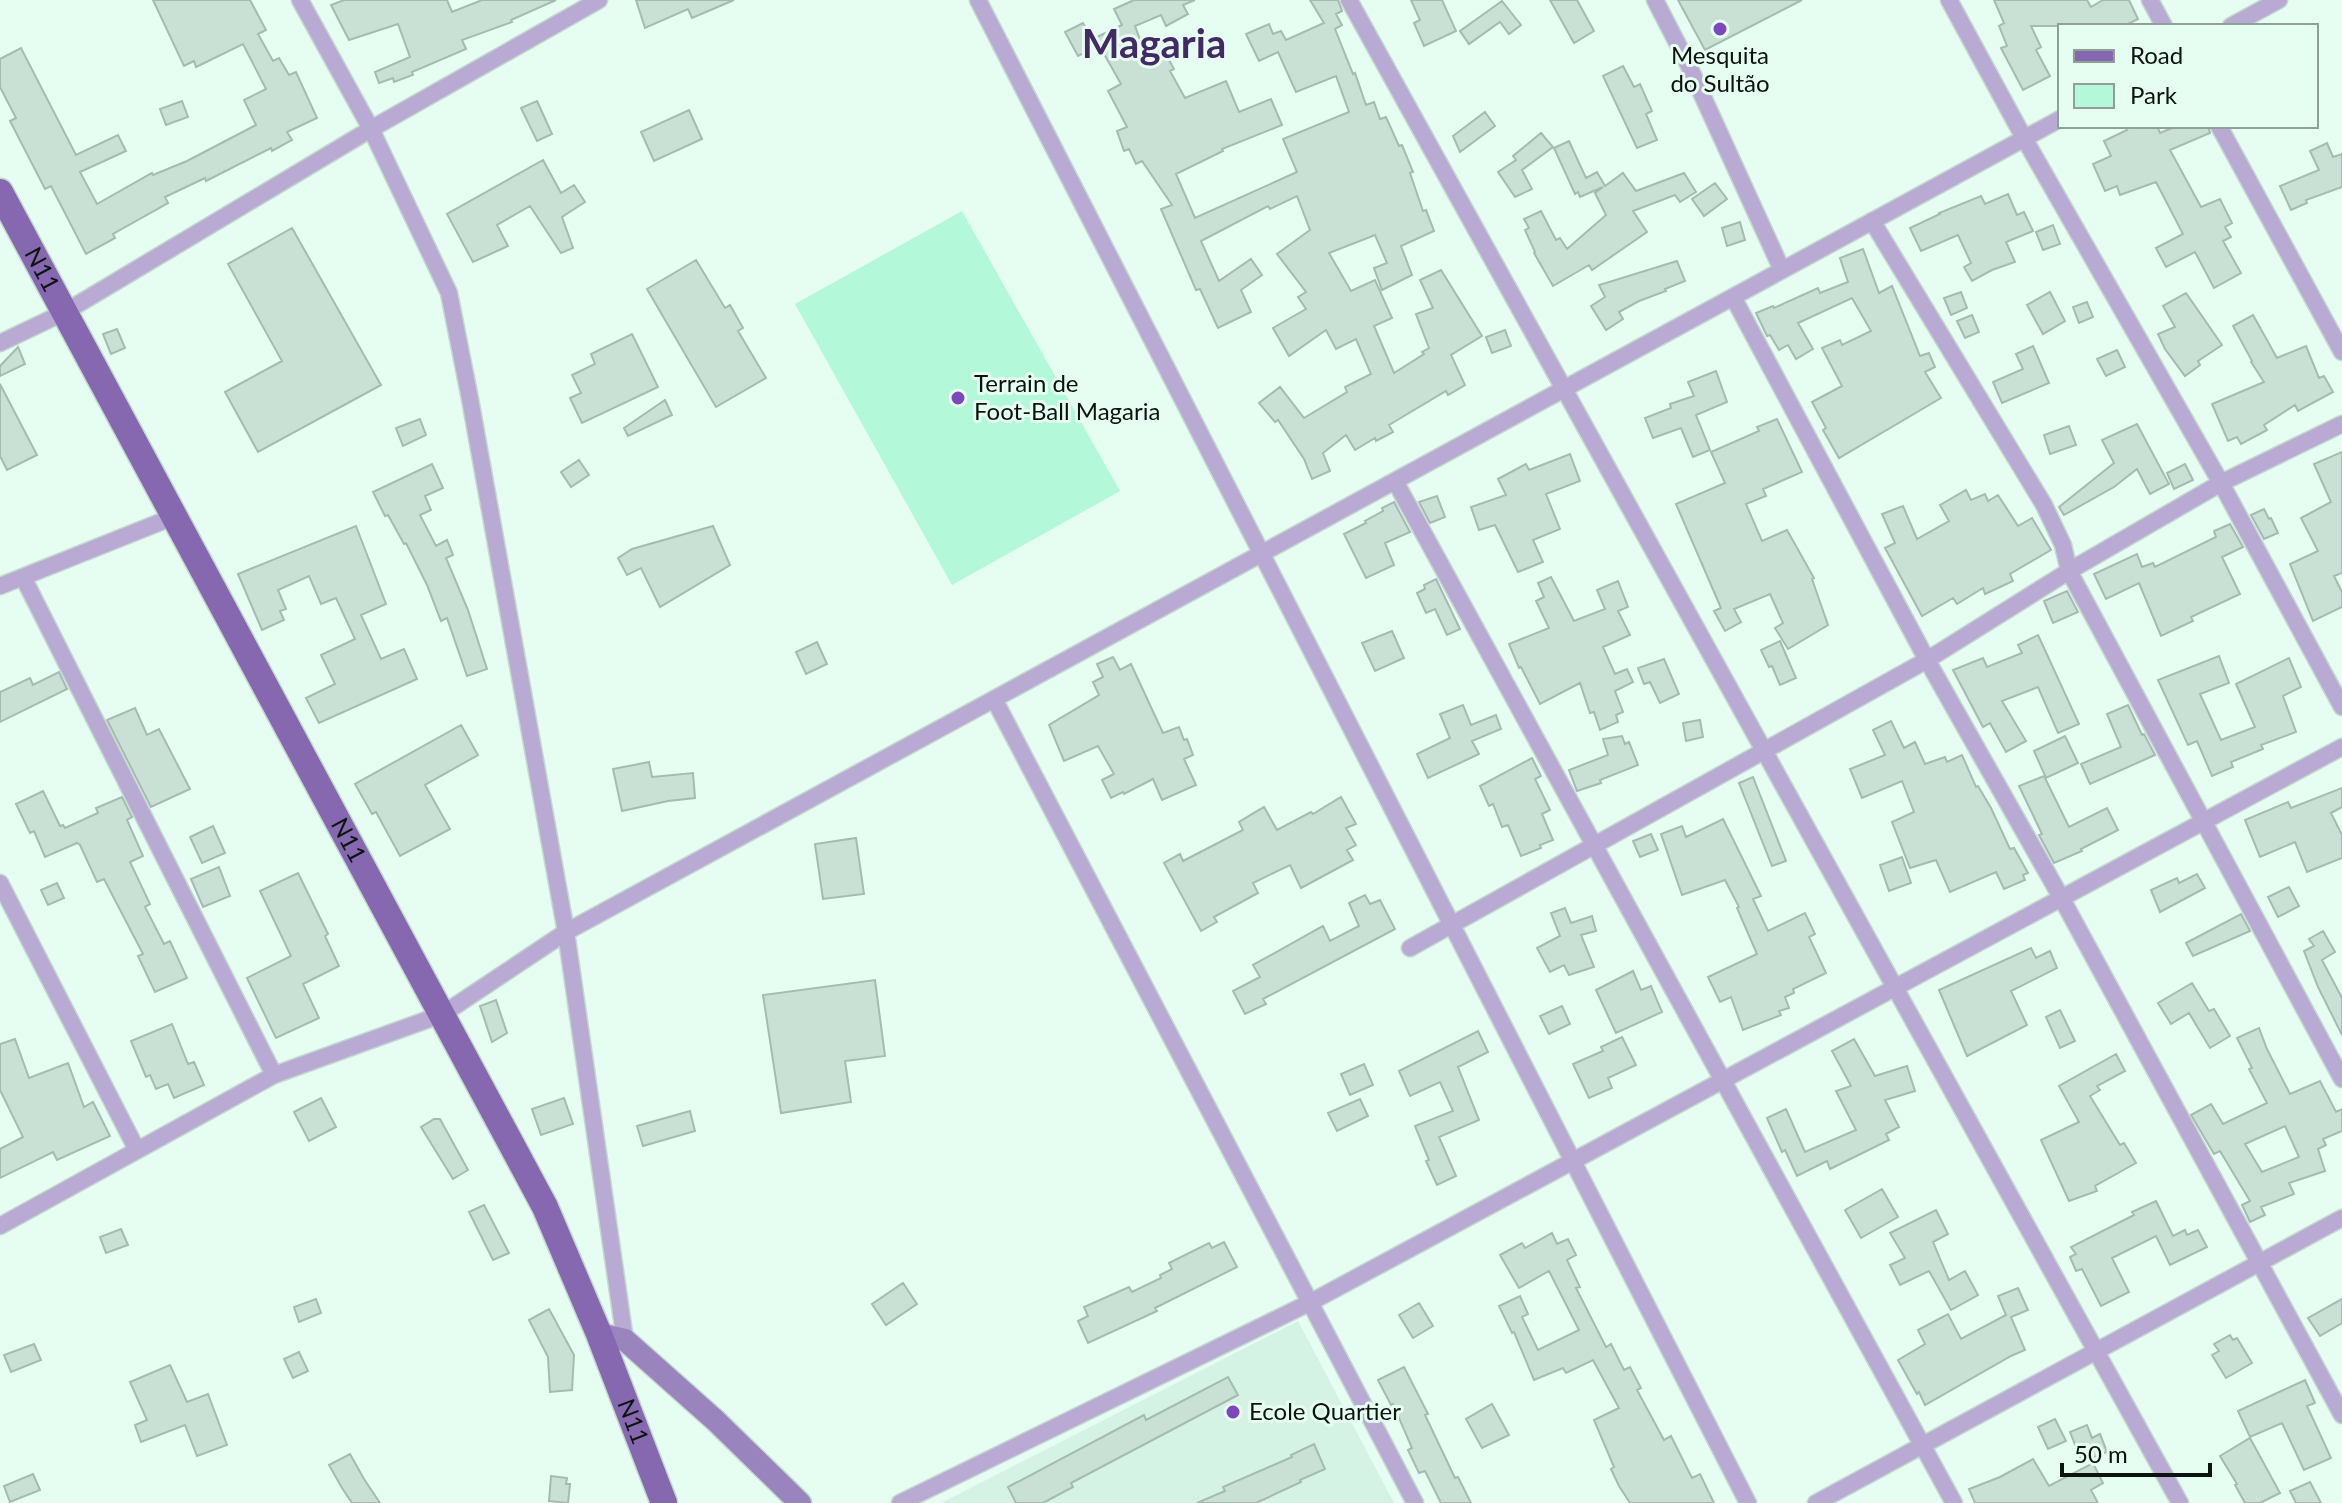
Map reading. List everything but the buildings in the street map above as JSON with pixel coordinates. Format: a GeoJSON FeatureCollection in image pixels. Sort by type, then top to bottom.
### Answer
{"type":"FeatureCollection","features":[{"type":"Feature","properties":{"kind":"main road","name":"N11"},"geometry":{"type":"LineString","coordinates":[[0,192],[545,1207],[599,1334],[664,1503]]}},
{"type":"Feature","properties":{"kind":"main road"},"geometry":{"type":"LineString","coordinates":[[599,1334],[625,1340],[716,1421],[800,1503]]}},
{"type":"Feature","properties":{"kind":"street"},"geometry":{"type":"LineString","coordinates":[[300,0],[371,129],[449,293],[566,932],[625,1340]]}},
{"type":"Feature","properties":{"kind":"street"},"geometry":{"type":"LineString","coordinates":[[0,343],[65,312],[371,129],[599,0]]}},
{"type":"Feature","properties":{"kind":"street"},"geometry":{"type":"LineString","coordinates":[[978,0],[1748,1503]]}},
{"type":"Feature","properties":{"kind":"street"},"geometry":{"type":"LineString","coordinates":[[1349,0],[2180,1503]]}},
{"type":"Feature","properties":{"kind":"street"},"geometry":{"type":"LineString","coordinates":[[1655,0],[1688,64],[1782,270]]}},
{"type":"Feature","properties":{"kind":"street"},"geometry":{"type":"LineString","coordinates":[[1949,0],[2221,483],[2342,707]]}},
{"type":"Feature","properties":{"kind":"street"},"geometry":{"type":"LineString","coordinates":[[2150,0],[2163,24]]}},
{"type":"Feature","properties":{"kind":"street"},"geometry":{"type":"LineString","coordinates":[[2235,24],[2279,0]]}},
{"type":"Feature","properties":{"kind":"street"},"geometry":{"type":"LineString","coordinates":[[0,1226],[274,1075],[443,1014],[566,932],[2058,120]]}},
{"type":"Feature","properties":{"kind":"street"},"geometry":{"type":"LineString","coordinates":[[2220,128],[2342,352]]}},
{"type":"Feature","properties":{"kind":"street"},"geometry":{"type":"LineString","coordinates":[[1872,221],[2044,505],[2063,545],[2069,571],[2342,1079]]}},
{"type":"Feature","properties":{"kind":"street"},"geometry":{"type":"LineString","coordinates":[[1733,297],[1927,660],[2062,899],[2342,1415]]}},
{"type":"Feature","properties":{"kind":"street"},"geometry":{"type":"LineString","coordinates":[[1410,948],[1927,660],[2069,571],[2221,483],[2342,424]]}},
{"type":"Feature","properties":{"kind":"street"},"geometry":{"type":"LineString","coordinates":[[1395,481],[1954,1503]]}},
{"type":"Feature","properties":{"kind":"street"},"geometry":{"type":"LineString","coordinates":[[0,586],[173,517]]}},
{"type":"Feature","properties":{"kind":"street"},"geometry":{"type":"LineString","coordinates":[[23,577],[274,1075]]}},
{"type":"Feature","properties":{"kind":"street"},"geometry":{"type":"LineString","coordinates":[[994,699],[1415,1503]]}},
{"type":"Feature","properties":{"kind":"street"},"geometry":{"type":"LineString","coordinates":[[900,1503],[1311,1302],[2342,747]]}},
{"type":"Feature","properties":{"kind":"street"},"geometry":{"type":"LineString","coordinates":[[0,883],[137,1150]]}},
{"type":"Feature","properties":{"kind":"street"},"geometry":{"type":"LineString","coordinates":[[1816,1503],[2342,1218]]}},
{"type":"Feature","properties":{"kind":"shaded area","name":"Ecole Quartier"},"geometry":{"type":"Polygon","coordinates":[[[1298,1321],[1394,1503],[941,1503],[1298,1321]]]}},
{"type":"Feature","properties":{"kind":"green space","name":"Terrain de Foot-Ball Magaria"},"geometry":{"type":"Polygon","coordinates":[[[962,211],[1120,491],[952,585],[795,304],[962,211]]]}},
{"type":"Feature","properties":{"kind":"place","name":"Mesquita do Sultão"},"geometry":{"type":"Point","coordinates":[1720,29]}},
{"type":"Feature","properties":{"kind":"place","name":"Terrain de Foot-Ball Magaria"},"geometry":{"type":"Point","coordinates":[958,398]}},
{"type":"Feature","properties":{"kind":"place","name":"Ecole Quartier"},"geometry":{"type":"Point","coordinates":[1233,1412]}},
{"type":"Feature","properties":{"kind":"district","name":"Magaria"},"geometry":{"type":"Point","coordinates":[1154,44]}}]}
